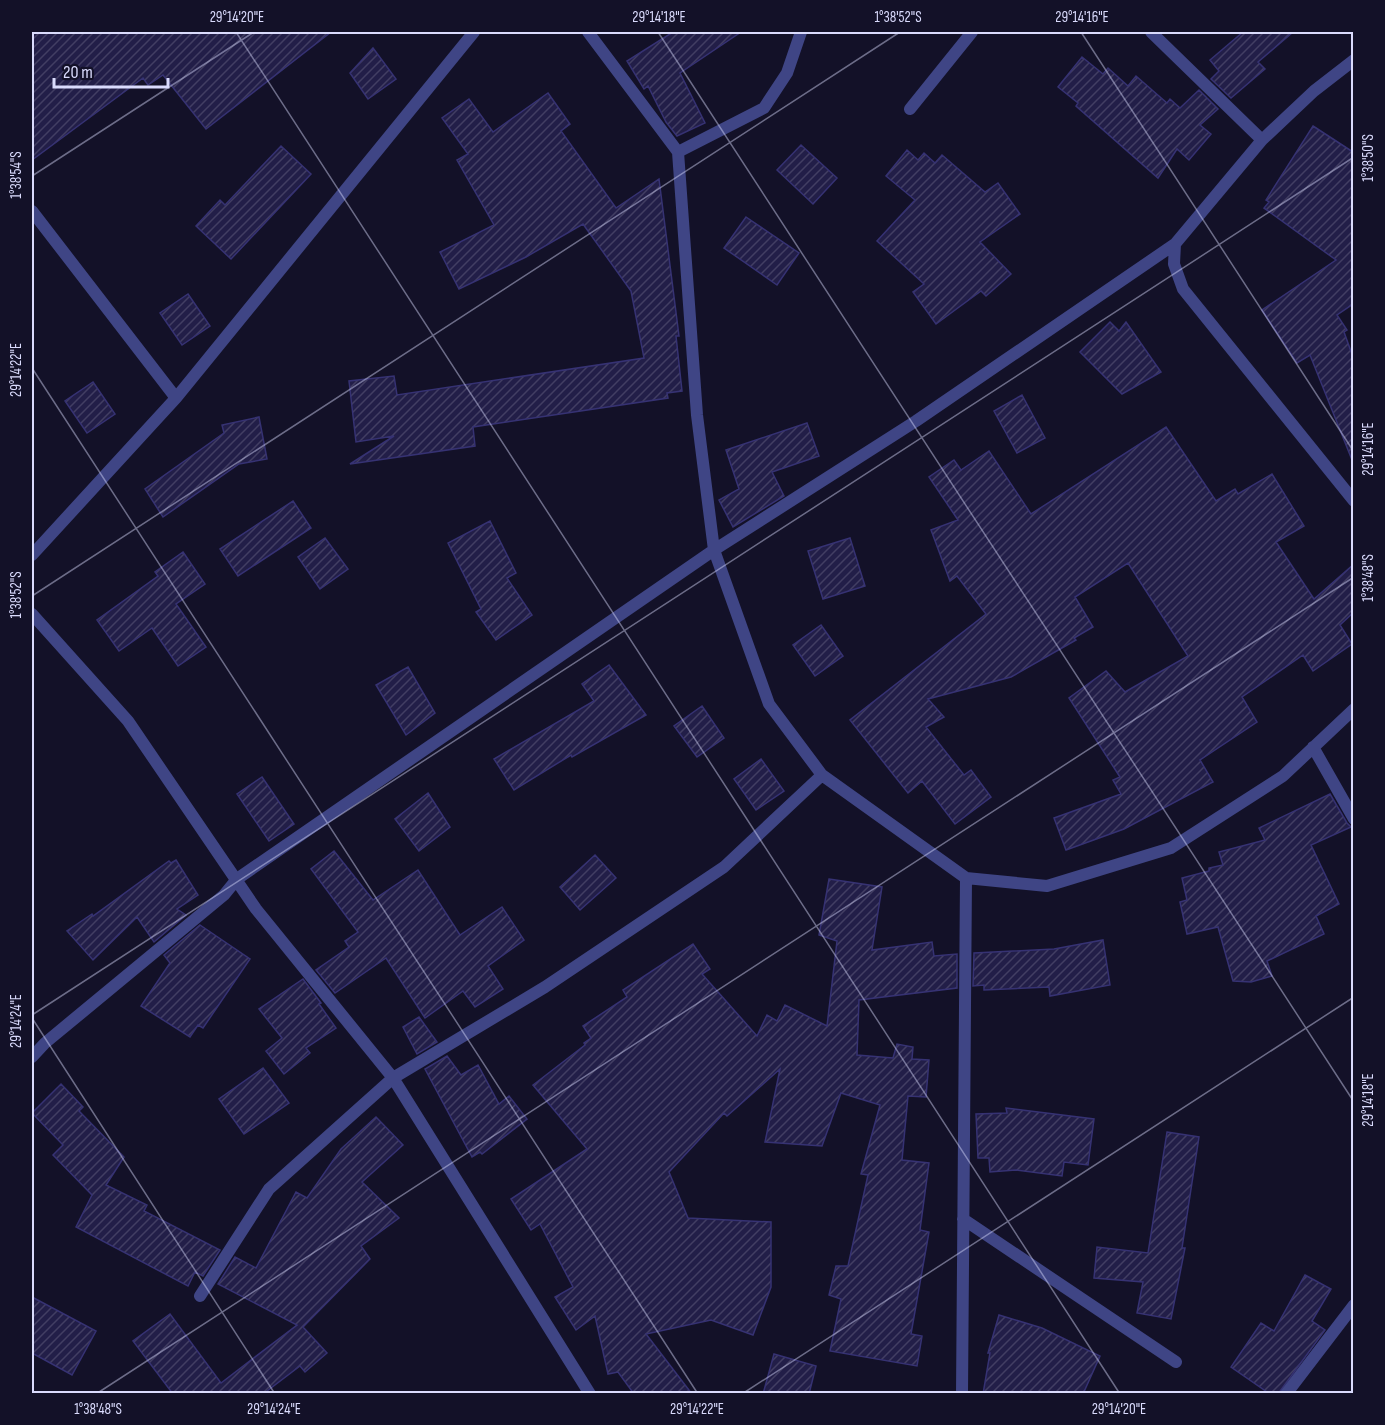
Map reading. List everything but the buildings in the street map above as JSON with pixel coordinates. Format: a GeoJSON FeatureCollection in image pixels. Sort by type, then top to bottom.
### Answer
{"type":"FeatureCollection","features":[{"type":"Feature","properties":{"kind":"street"},"geometry":{"type":"LineString","coordinates":[[32,555],[176,398],[474,32]]}},
{"type":"Feature","properties":{"kind":"street"},"geometry":{"type":"LineString","coordinates":[[588,32],[678,152],[697,415],[714,550],[769,704],[822,775],[966,878],[1047,886],[1171,848],[1283,776],[1353,709]]}},
{"type":"Feature","properties":{"kind":"street"},"geometry":{"type":"LineString","coordinates":[[678,152],[764,108],[787,73],[801,32]]}},
{"type":"Feature","properties":{"kind":"street"},"geometry":{"type":"LineString","coordinates":[[910,109],[972,32]]}},
{"type":"Feature","properties":{"kind":"street"},"geometry":{"type":"LineString","coordinates":[[1151,32],[1262,140]]}},
{"type":"Feature","properties":{"kind":"street"},"geometry":{"type":"LineString","coordinates":[[32,1057],[54,1036],[224,895],[237,879],[714,550],[916,421],[1175,244],[1262,140],[1314,91],[1353,60]]}},
{"type":"Feature","properties":{"kind":"street"},"geometry":{"type":"LineString","coordinates":[[32,211],[176,398]]}},
{"type":"Feature","properties":{"kind":"street"},"geometry":{"type":"LineString","coordinates":[[1175,244],[1174,264],[1183,289],[1353,501]]}},
{"type":"Feature","properties":{"kind":"street"},"geometry":{"type":"LineString","coordinates":[[32,614],[128,721],[256,909],[393,1078],[587,1392]]}},
{"type":"Feature","properties":{"kind":"street"},"geometry":{"type":"LineString","coordinates":[[1313,747],[1353,819]]}},
{"type":"Feature","properties":{"kind":"street"},"geometry":{"type":"LineString","coordinates":[[200,1296],[268,1189],[393,1078],[545,987],[724,867],[822,775]]}},
{"type":"Feature","properties":{"kind":"street"},"geometry":{"type":"LineString","coordinates":[[962,1394],[966,878]]}},
{"type":"Feature","properties":{"kind":"street"},"geometry":{"type":"LineString","coordinates":[[963,1219],[1176,1362]]}},
{"type":"Feature","properties":{"kind":"street"},"geometry":{"type":"LineString","coordinates":[[1286,1394],[1353,1305]]}}]}
